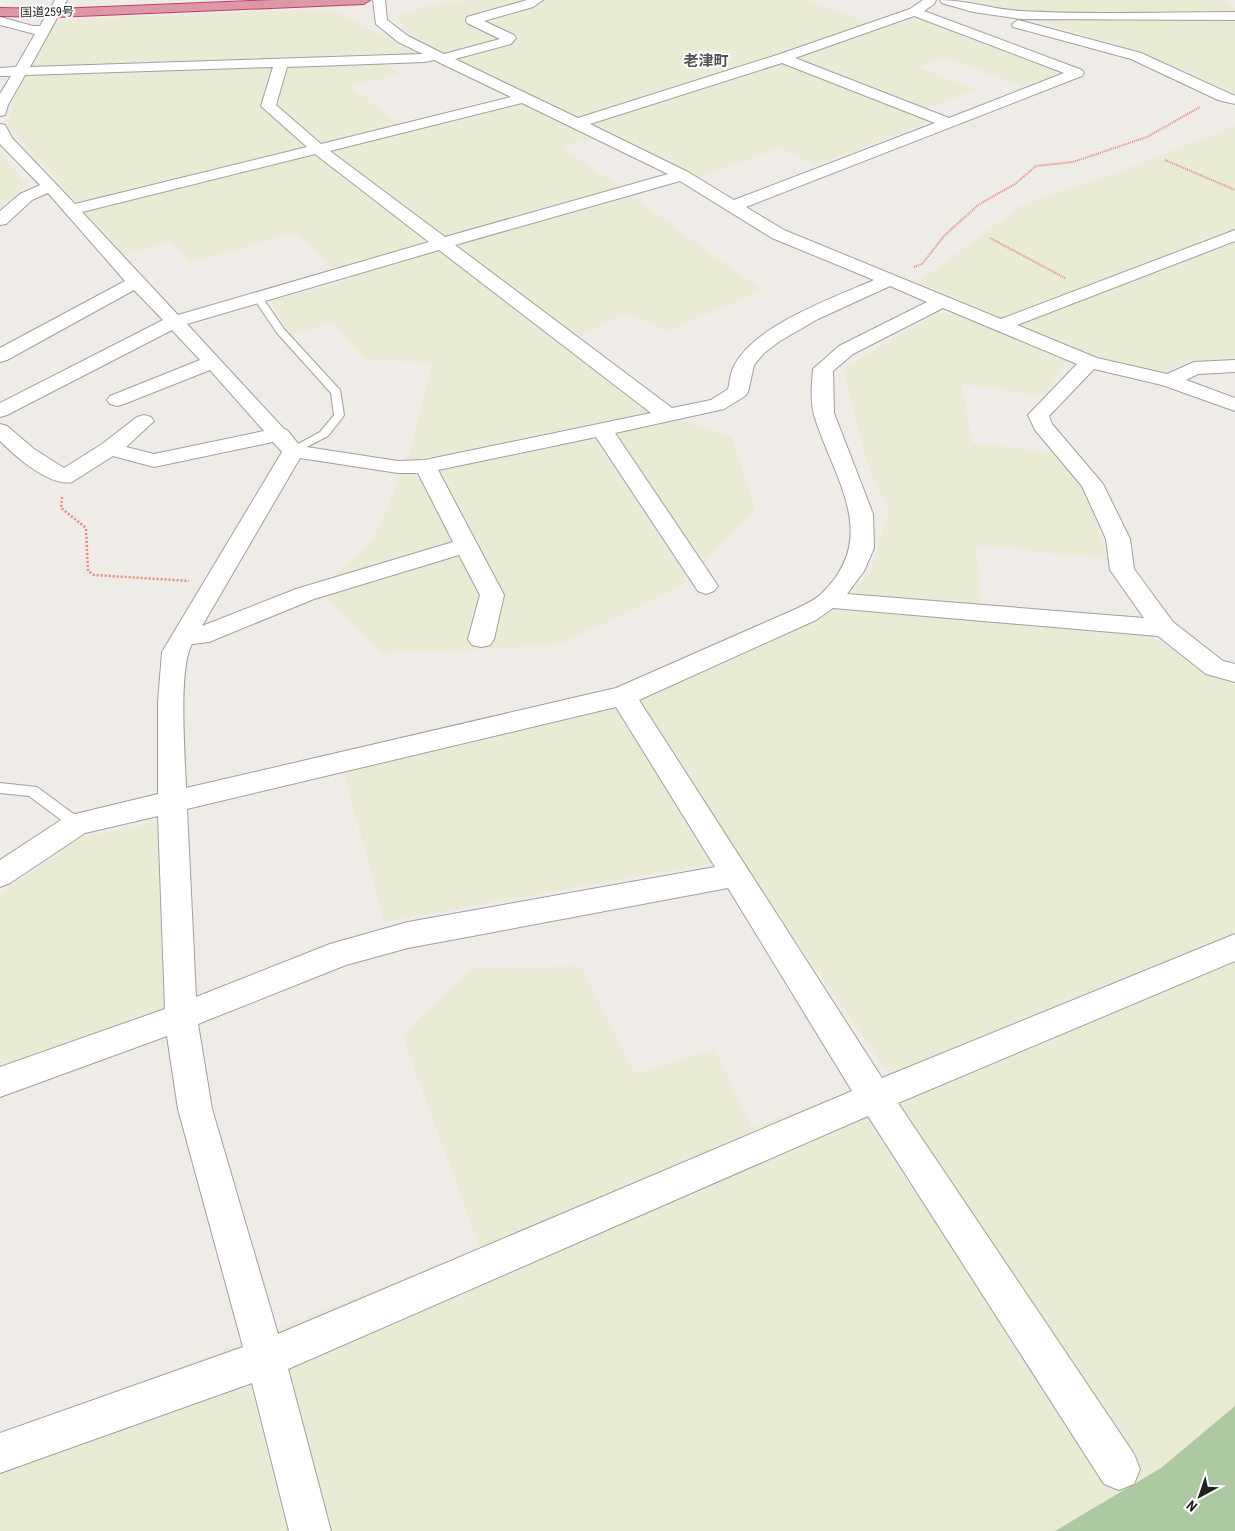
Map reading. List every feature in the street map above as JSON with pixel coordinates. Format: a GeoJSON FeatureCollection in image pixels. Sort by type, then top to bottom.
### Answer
{"type":"FeatureCollection","features":[{"type":"Feature","properties":{"kind":"highway","name":"国道259号"},"geometry":{"type":"LineString","coordinates":[[0,12],[58,6],[166,0]]}},
{"type":"Feature","properties":{"kind":"highway","name":"国道259号"},"geometry":{"type":"LineString","coordinates":[[0,5],[58,6],[364,0]]}},
{"type":"Feature","properties":{"kind":"street"},"geometry":{"type":"LineString","coordinates":[[379,0],[381,21],[403,38],[682,175],[778,234],[1090,362],[1169,381],[1235,405]]}},
{"type":"Feature","properties":{"kind":"street"},"geometry":{"type":"LineString","coordinates":[[0,72],[439,57],[506,41],[509,38],[472,20],[537,0]]}},
{"type":"Feature","properties":{"kind":"street"},"geometry":{"type":"LineString","coordinates":[[575,124],[782,58],[914,12],[931,0]]}},
{"type":"Feature","properties":{"kind":"street"},"geometry":{"type":"LineString","coordinates":[[946,0],[1034,29],[1124,53],[1163,66],[1226,99],[1235,100]]}},
{"type":"Feature","properties":{"kind":"street"},"geometry":{"type":"LineString","coordinates":[[0,112],[1,105],[58,6]]}},
{"type":"Feature","properties":{"kind":"street"},"geometry":{"type":"LineString","coordinates":[[973,8],[1021,15],[1235,16]]}},
{"type":"Feature","properties":{"kind":"street"},"geometry":{"type":"LineString","coordinates":[[734,206],[1077,74],[914,12]]}},
{"type":"Feature","properties":{"kind":"street"},"geometry":{"type":"LineString","coordinates":[[0,21],[32,30],[43,30]]}},
{"type":"Feature","properties":{"kind":"street"},"geometry":{"type":"LineString","coordinates":[[782,58],[949,123]]}},
{"type":"Feature","properties":{"kind":"street"},"geometry":{"type":"LineString","coordinates":[[282,62],[268,106],[319,150],[666,414]]}},
{"type":"Feature","properties":{"kind":"street"},"geometry":{"type":"LineString","coordinates":[[70,210],[524,98]]}},
{"type":"Feature","properties":{"kind":"street"},"geometry":{"type":"LineString","coordinates":[[2,136],[286,442]]}},
{"type":"Feature","properties":{"kind":"street"},"geometry":{"type":"LineString","coordinates":[[0,411],[174,322],[257,296],[682,175]]}},
{"type":"Feature","properties":{"kind":"street"},"geometry":{"type":"LineString","coordinates":[[0,220],[26,197],[50,186]]}},
{"type":"Feature","properties":{"kind":"street"},"geometry":{"type":"LineString","coordinates":[[1001,325],[1087,290],[1235,235]]}},
{"type":"Feature","properties":{"kind":"street"},"geometry":{"type":"LineString","coordinates":[[110,449],[154,461],[286,442],[398,467],[425,466],[666,414],[717,405],[738,392],[744,364],[758,349],[783,330],[889,280]]}},
{"type":"Feature","properties":{"kind":"street"},"geometry":{"type":"LineString","coordinates":[[0,356],[136,282]]}},
{"type":"Feature","properties":{"kind":"street"},"geometry":{"type":"LineString","coordinates":[[0,876],[76,824],[623,696],[807,614],[828,600],[852,570],[862,548],[862,514],[824,413],[823,370],[846,350],[943,301]]}},
{"type":"Feature","properties":{"kind":"street"},"geometry":{"type":"LineString","coordinates":[[117,400],[213,362]]}},
{"type":"Feature","properties":{"kind":"street"},"geometry":{"type":"LineString","coordinates":[[1090,362],[1038,415],[1042,426],[1092,484],[1118,539],[1122,570],[1164,628],[1215,668],[1235,672]]}},
{"type":"Feature","properties":{"kind":"street"},"geometry":{"type":"LineString","coordinates":[[1169,381],[1194,368],[1235,366]]}},
{"type":"Feature","properties":{"kind":"street"},"geometry":{"type":"LineString","coordinates":[[0,430],[26,454],[64,476],[110,449],[144,421]]}},
{"type":"Feature","properties":{"kind":"street"},"geometry":{"type":"LineString","coordinates":[[601,428],[706,586]]}},
{"type":"Feature","properties":{"kind":"street"},"geometry":{"type":"LineString","coordinates":[[286,442],[270,493],[214,582],[175,652],[171,702],[172,800],[181,1017],[195,1110],[266,1359],[310,1531]]}},
{"type":"Feature","properties":{"kind":"street"},"geometry":{"type":"LineString","coordinates":[[425,466],[492,596],[481,639]]}},
{"type":"Feature","properties":{"kind":"street"},"geometry":{"type":"LineString","coordinates":[[185,635],[200,636],[306,594],[466,545]]}},
{"type":"Feature","properties":{"kind":"street"},"geometry":{"type":"LineString","coordinates":[[828,600],[1164,628]]}},
{"type":"Feature","properties":{"kind":"street"},"geometry":{"type":"LineString","coordinates":[[623,696],[875,1097],[1118,1469]]}},
{"type":"Feature","properties":{"kind":"street"},"geometry":{"type":"LineString","coordinates":[[0,1082],[181,1017],[341,953],[408,935],[736,875]]}},
{"type":"Feature","properties":{"kind":"street"},"geometry":{"type":"LineString","coordinates":[[0,1453],[266,1359],[875,1097],[1235,948]]}},
{"type":"Feature","properties":{"kind":"lane"},"geometry":{"type":"LineString","coordinates":[[257,296],[280,331],[336,392],[339,415],[324,434],[286,442]]}},
{"type":"Feature","properties":{"kind":"lane"},"geometry":{"type":"LineString","coordinates":[[0,788],[32,791],[76,824]]}},
{"type":"Feature","properties":{"kind":"path"},"geometry":{"type":"LineString","coordinates":[[889,280],[922,264],[944,236],[978,205],[1015,184],[1036,166],[1073,162],[1147,137],[1220,96]]}},
{"type":"Feature","properties":{"kind":"path"},"geometry":{"type":"LineString","coordinates":[[1165,160],[1235,190]]}},
{"type":"Feature","properties":{"kind":"path"},"geometry":{"type":"LineString","coordinates":[[990,238],[1087,290]]}},
{"type":"Feature","properties":{"kind":"path"},"geometry":{"type":"LineString","coordinates":[[64,476],[61,508],[86,528],[88,571],[94,575],[214,582]]}},
{"type":"Feature","properties":{"kind":"green space"},"geometry":{"type":"Polygon","coordinates":[[[495,0],[805,0],[859,18],[871,28],[583,118],[413,39],[395,16],[442,2],[495,0]]]}},
{"type":"Feature","properties":{"kind":"green space"},"geometry":{"type":"Polygon","coordinates":[[[969,0],[1227,0],[1235,9],[1235,102],[1217,88],[1145,53],[969,0]]]}},
{"type":"Feature","properties":{"kind":"green space"},"geometry":{"type":"Polygon","coordinates":[[[331,9],[418,54],[378,61],[402,74],[350,86],[409,132],[523,104],[590,138],[563,147],[762,290],[667,331],[625,313],[574,340],[677,419],[732,437],[756,511],[680,587],[558,645],[381,654],[320,591],[375,536],[408,458],[432,362],[366,360],[331,322],[292,336],[270,301],[345,281],[295,233],[190,263],[171,241],[123,255],[8,125],[13,101],[55,23],[70,19],[331,9]]]}},
{"type":"Feature","properties":{"kind":"green space"},"geometry":{"type":"Polygon","coordinates":[[[916,18],[1066,73],[1027,88],[945,58],[918,67],[976,90],[914,113],[933,121],[816,165],[778,148],[697,178],[587,124],[916,18]]]}},
{"type":"Feature","properties":{"kind":"green space"},"geometry":{"type":"Polygon","coordinates":[[[1235,126],[1235,360],[1187,362],[1160,374],[1093,357],[919,282],[1024,204],[1113,174],[1235,126]]]}},
{"type":"Feature","properties":{"kind":"green space"},"geometry":{"type":"Polygon","coordinates":[[[0,153],[27,187],[0,206],[0,153]]]}},
{"type":"Feature","properties":{"kind":"green space"},"geometry":{"type":"Polygon","coordinates":[[[936,314],[956,314],[1066,361],[1044,396],[962,384],[972,443],[1053,452],[1085,487],[1107,559],[976,545],[983,621],[1150,634],[1196,666],[1223,679],[1235,681],[1235,1406],[1161,1468],[1055,1531],[0,1531],[0,1439],[480,1248],[402,1035],[470,969],[580,966],[635,1074],[714,1049],[752,1128],[891,1077],[740,858],[384,922],[344,772],[619,704],[835,609],[870,574],[889,511],[868,465],[843,368],[936,314]]]}},
{"type":"Feature","properties":{"kind":"green space"},"geometry":{"type":"Polygon","coordinates":[[[157,822],[164,1017],[0,1071],[0,895],[80,837],[157,822]]]}},
{"type":"Feature","properties":{"kind":"green space"},"geometry":{"type":"Polygon","coordinates":[[[1235,1406],[1235,1531],[1055,1531],[1161,1468],[1235,1406]]]}},
{"type":"Feature","properties":{"kind":"district","name":"老津町"},"geometry":{"type":"Point","coordinates":[706,61]}}]}
